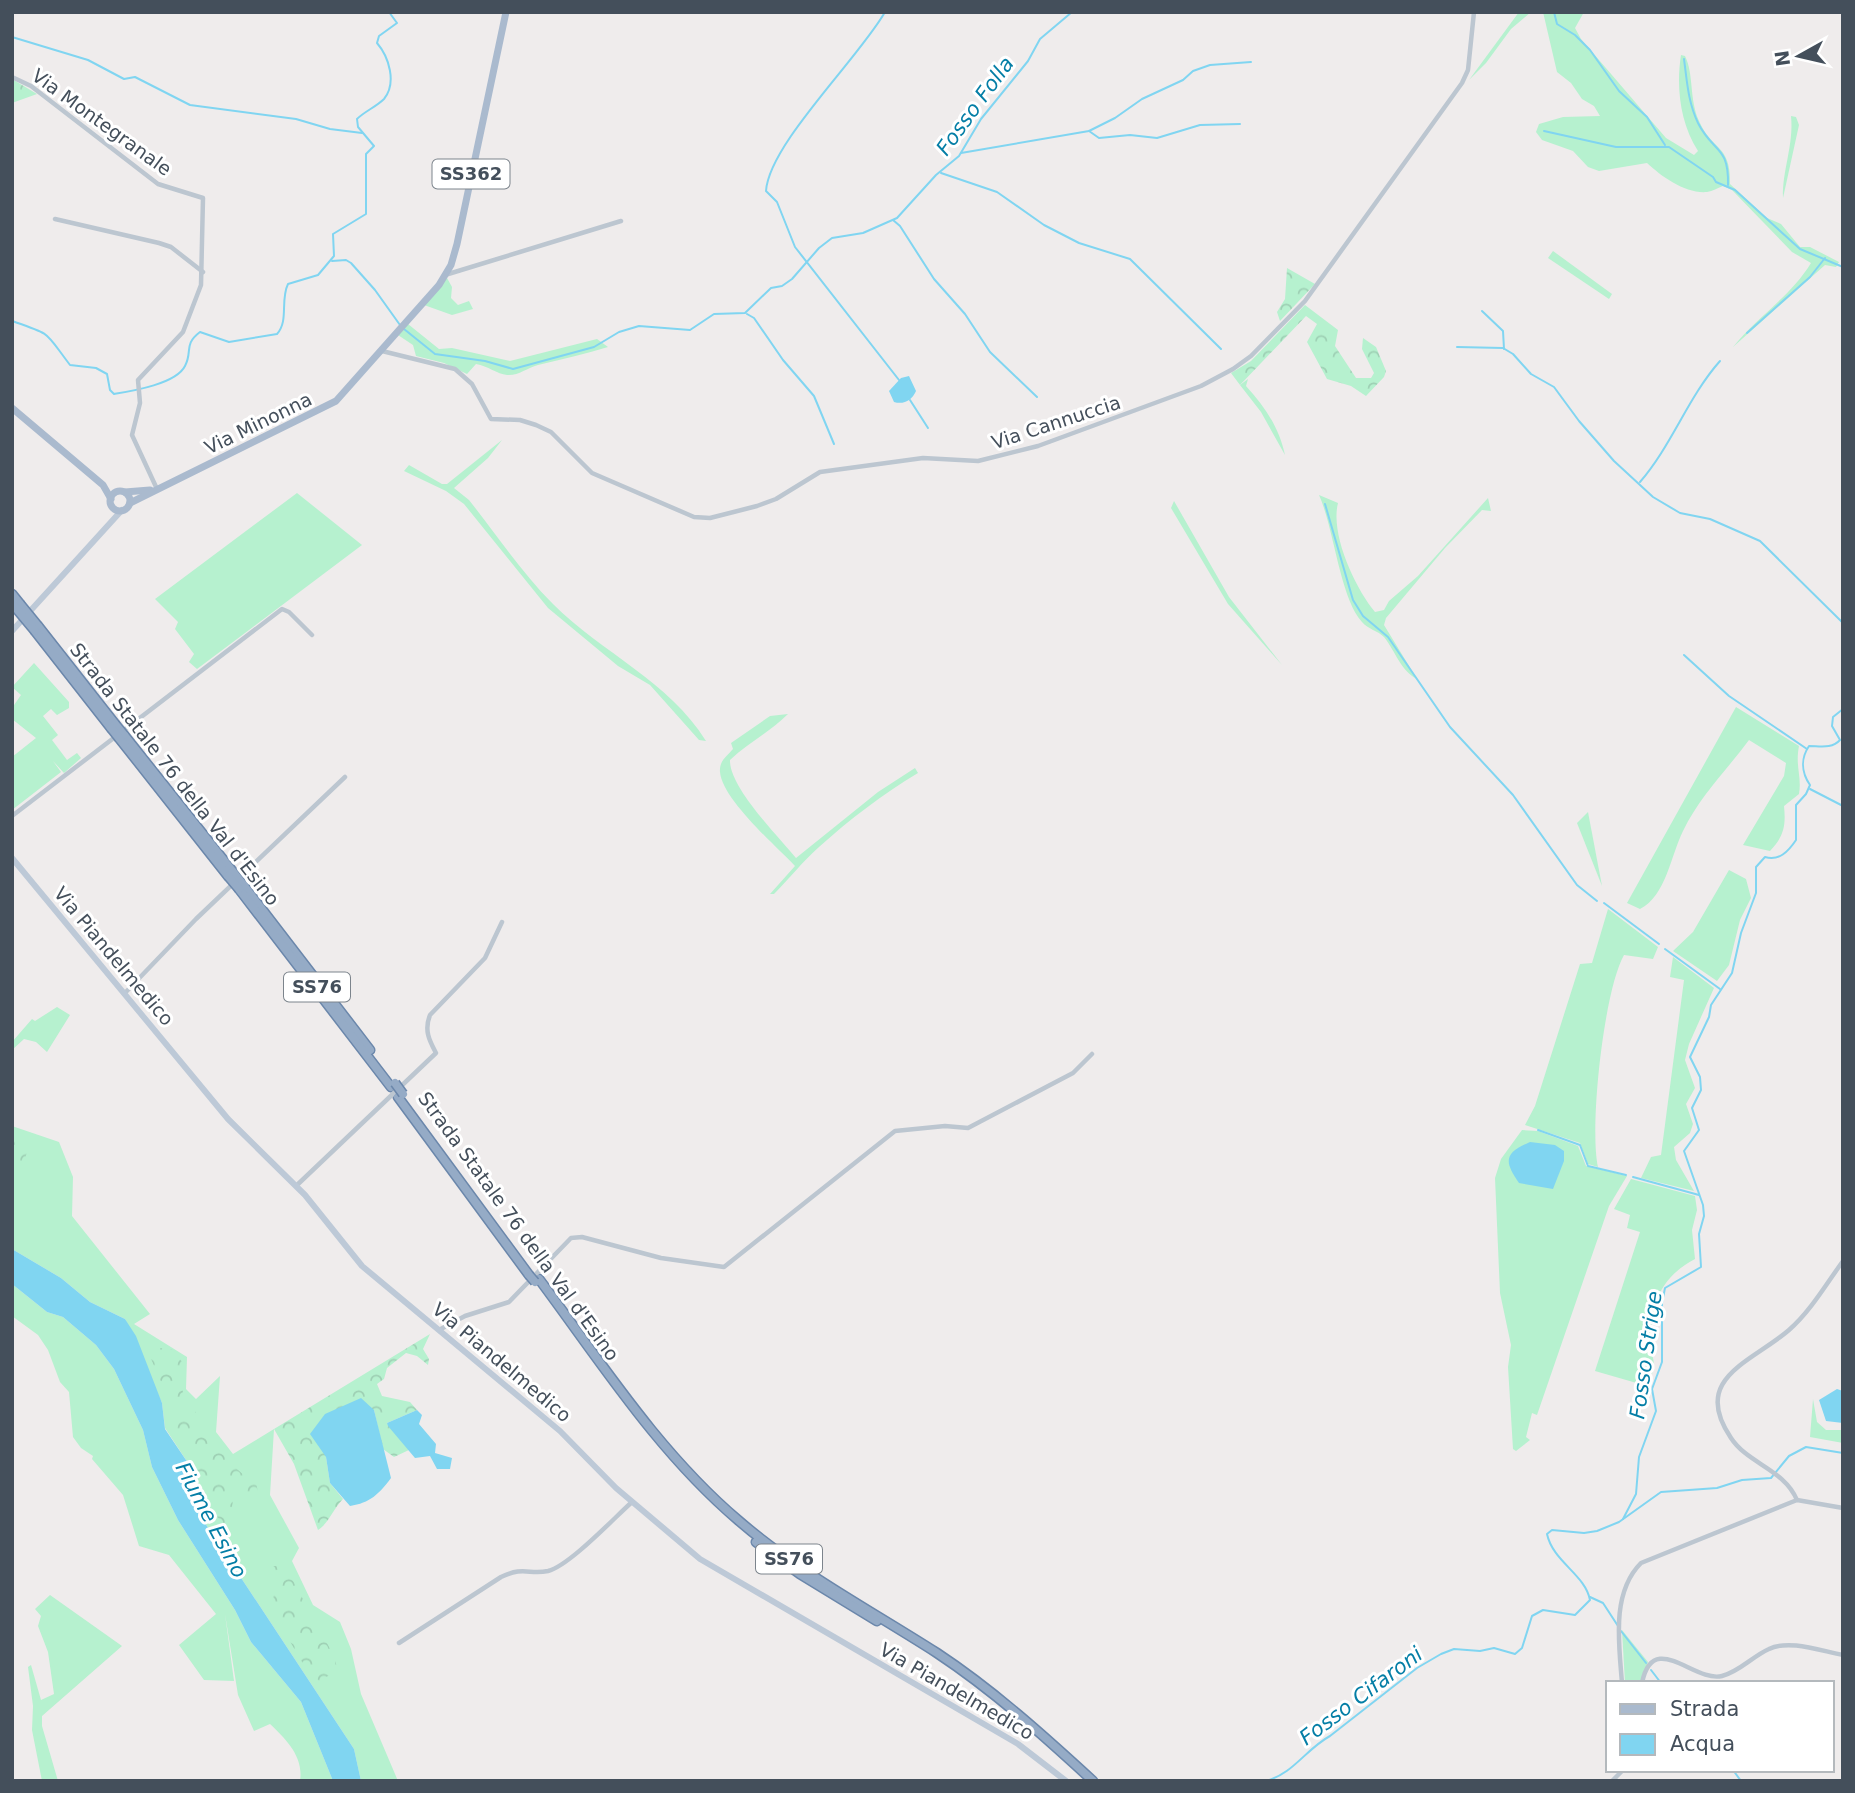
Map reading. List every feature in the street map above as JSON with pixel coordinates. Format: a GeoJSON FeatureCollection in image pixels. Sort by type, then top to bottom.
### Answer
{"type":"FeatureCollection","features":[{"type":"Feature","properties":{"kind":"highway","name":"Strada Statale 76 della Val d'Esino"},"geometry":{"type":"LineString","coordinates":[[12,594],[16,605],[242,888],[393,1085],[670,1462],[712,1504],[800,1574],[936,1659],[976,1688],[1086,1781]]}},
{"type":"Feature","properties":{"kind":"highway","name":"Strada Statale 76 della Val d'Esino"},"geometry":{"type":"LineString","coordinates":[[534,1277],[674,1458],[716,1501],[803,1569],[939,1655],[978,1684],[1093,1781]]}},
{"type":"Feature","properties":{"kind":"main road","name":"Via Minonna"},"geometry":{"type":"LineString","coordinates":[[130,503],[323,410],[336,401],[400,330],[444,275],[457,244],[506,12]]}},
{"type":"Feature","properties":{"kind":"main road","name":"SS362"},"geometry":{"type":"LineString","coordinates":[[12,408],[103,485],[122,491]]}},
{"type":"Feature","properties":{"kind":"main road","name":"SS362"},"geometry":{"type":"LineString","coordinates":[[103,485],[112,503]]}},
{"type":"Feature","properties":{"kind":"main road","name":"Via Minonna"},"geometry":{"type":"LineString","coordinates":[[122,491],[158,489]]}},
{"type":"Feature","properties":{"kind":"main road"},"geometry":{"type":"LineString","coordinates":[[113,520],[112,503],[122,491],[130,503]]}},
{"type":"Feature","properties":{"kind":"main road"},"geometry":{"type":"LineString","coordinates":[[12,631],[122,510],[112,503]]}},
{"type":"Feature","properties":{"kind":"main road","name":"SS362"},"geometry":{"type":"LineString","coordinates":[[122,510],[130,503]]}},
{"type":"Feature","properties":{"kind":"main road","name":"Via Piandelmedico"},"geometry":{"type":"LineString","coordinates":[[12,858],[228,1119],[296,1186],[362,1266],[560,1431],[632,1502],[699,1559],[1018,1744],[1066,1781]]}},
{"type":"Feature","properties":{"kind":"street","name":"Via Cannuccia"},"geometry":{"type":"LineString","coordinates":[[382,351],[455,369],[472,384],[491,419],[520,420],[536,425],[558,439],[592,473],[694,517],[710,517],[757,506],[776,499],[820,472],[923,458],[978,461],[1038,446],[1201,386],[1251,356],[1305,301],[1462,83],[1468,70],[1474,12]]}},
{"type":"Feature","properties":{"kind":"street","name":"Via Montegranale"},"geometry":{"type":"LineString","coordinates":[[12,77],[31,86],[158,184],[202,198],[203,272],[183,332],[174,344],[141,374],[132,435],[158,489]]}},
{"type":"Feature","properties":{"kind":"street"},"geometry":{"type":"LineString","coordinates":[[55,219],[171,247],[203,272]]}},
{"type":"Feature","properties":{"kind":"street"},"geometry":{"type":"LineString","coordinates":[[444,275],[621,221]]}},
{"type":"Feature","properties":{"kind":"street"},"geometry":{"type":"LineString","coordinates":[[144,491],[152,478]]}},
{"type":"Feature","properties":{"kind":"street"},"geometry":{"type":"LineString","coordinates":[[12,816],[282,609],[289,612],[312,635]]}},
{"type":"Feature","properties":{"kind":"street"},"geometry":{"type":"LineString","coordinates":[[124,994],[196,919],[345,777]]}},
{"type":"Feature","properties":{"kind":"street"},"geometry":{"type":"LineString","coordinates":[[296,1186],[436,1053],[428,1037],[426,1024],[430,1016],[485,958],[502,922]]}},
{"type":"Feature","properties":{"kind":"street"},"geometry":{"type":"LineString","coordinates":[[439,1329],[466,1316],[509,1302],[571,1238],[582,1237],[661,1258],[724,1267],[895,1131],[944,1126],[968,1128],[1073,1073],[1092,1054]]}},
{"type":"Feature","properties":{"kind":"street"},"geometry":{"type":"LineString","coordinates":[[1797,1500],[1780,1476],[1736,1445],[1719,1411],[1717,1391],[1747,1357],[1790,1329],[1843,1261]]}},
{"type":"Feature","properties":{"kind":"street"},"geometry":{"type":"LineString","coordinates":[[1622,1681],[1620,1625],[1624,1591],[1632,1573],[1641,1563],[1797,1500],[1843,1508]]}},
{"type":"Feature","properties":{"kind":"street"},"geometry":{"type":"LineString","coordinates":[[399,1643],[509,1573],[518,1569],[547,1571],[564,1563],[632,1502]]}},
{"type":"Feature","properties":{"kind":"street"},"geometry":{"type":"LineString","coordinates":[[1643,1681],[1650,1665],[1659,1659],[1673,1660],[1714,1677],[1731,1672],[1777,1646],[1843,1655]]}},
{"type":"Feature","properties":{"kind":"green space"},"geometry":{"type":"Polygon","coordinates":[[[1519,12],[1531,12],[1511,29],[1486,63],[1469,80],[1519,12]]]}},
{"type":"Feature","properties":{"kind":"green space"},"geometry":{"type":"Polygon","coordinates":[[[1543,12],[1584,12],[1575,28],[1581,39],[1666,138],[1694,155],[1698,151],[1683,117],[1679,92],[1681,55],[1685,56],[1696,113],[1704,131],[1724,154],[1730,184],[1767,218],[1781,224],[1800,247],[1810,247],[1839,262],[1836,267],[1825,265],[1733,347],[1794,286],[1811,263],[1792,252],[1732,190],[1723,186],[1707,192],[1691,190],[1667,179],[1647,163],[1599,171],[1588,167],[1573,151],[1542,140],[1536,132],[1539,124],[1563,117],[1600,116],[1594,106],[1582,99],[1571,83],[1557,72],[1543,12]]]}},
{"type":"Feature","properties":{"kind":"green space"},"geometry":{"type":"Polygon","coordinates":[[[12,79],[37,94],[12,103],[12,79]]]}},
{"type":"Feature","properties":{"kind":"green space"},"geometry":{"type":"Polygon","coordinates":[[[1791,116],[1796,117],[1799,125],[1783,198],[1791,137],[1791,116]]]}},
{"type":"Feature","properties":{"kind":"green space"},"geometry":{"type":"Polygon","coordinates":[[[1553,251],[1612,294],[1609,299],[1548,258],[1553,251]]]}},
{"type":"Feature","properties":{"kind":"green space"},"geometry":{"type":"Polygon","coordinates":[[[1287,268],[1315,284],[1280,321],[1277,312],[1285,299],[1287,268]]]}},
{"type":"Feature","properties":{"kind":"green space"},"geometry":{"type":"Polygon","coordinates":[[[447,278],[452,287],[451,298],[458,305],[469,301],[473,309],[452,315],[424,305],[447,278]]]}},
{"type":"Feature","properties":{"kind":"green space"},"geometry":{"type":"Polygon","coordinates":[[[1305,305],[1338,330],[1335,346],[1356,378],[1371,378],[1374,373],[1362,349],[1363,338],[1376,347],[1386,371],[1384,377],[1366,396],[1351,386],[1327,379],[1307,342],[1317,324],[1306,316],[1240,385],[1231,373],[1251,361],[1305,305]]]}},
{"type":"Feature","properties":{"kind":"green space"},"geometry":{"type":"Polygon","coordinates":[[[408,324],[439,349],[452,348],[510,361],[597,339],[608,347],[538,365],[515,374],[503,374],[476,364],[467,374],[444,363],[416,356],[413,345],[398,335],[408,324]]]}},
{"type":"Feature","properties":{"kind":"green space"},"geometry":{"type":"Polygon","coordinates":[[[1248,379],[1246,386],[1270,418],[1285,455],[1261,412],[1240,385],[1248,379]]]}},
{"type":"Feature","properties":{"kind":"green space"},"geometry":{"type":"Polygon","coordinates":[[[502,440],[488,458],[454,488],[469,500],[553,604],[673,701],[706,741],[699,740],[650,685],[618,666],[548,608],[464,504],[446,491],[404,471],[409,465],[442,484],[447,484],[502,440]]]}},
{"type":"Feature","properties":{"kind":"green space"},"geometry":{"type":"Polygon","coordinates":[[[297,493],[362,545],[197,669],[189,662],[194,654],[175,629],[178,622],[155,599],[297,493]]]}},
{"type":"Feature","properties":{"kind":"green space"},"geometry":{"type":"Polygon","coordinates":[[[1319,495],[1338,503],[1336,516],[1346,560],[1367,602],[1375,612],[1384,610],[1389,601],[1418,576],[1488,498],[1491,511],[1482,510],[1445,548],[1386,618],[1384,625],[1417,679],[1402,666],[1384,637],[1364,624],[1354,611],[1319,495]]]}},
{"type":"Feature","properties":{"kind":"green space"},"geometry":{"type":"Polygon","coordinates":[[[1174,501],[1229,597],[1282,665],[1228,604],[1171,508],[1174,501]]]}},
{"type":"Feature","properties":{"kind":"green space"},"geometry":{"type":"Polygon","coordinates":[[[34,663],[69,702],[69,708],[57,715],[51,709],[43,716],[58,735],[52,740],[67,760],[77,753],[81,758],[64,773],[53,761],[61,772],[12,810],[12,757],[36,738],[12,719],[12,708],[21,695],[12,687],[34,663]]]}},
{"type":"Feature","properties":{"kind":"green space"},"geometry":{"type":"Polygon","coordinates":[[[1736,707],[1799,746],[1799,794],[1784,806],[1785,819],[1781,835],[1770,851],[1743,845],[1784,776],[1786,763],[1749,740],[1690,818],[1656,895],[1640,909],[1627,903],[1736,707]]]}},
{"type":"Feature","properties":{"kind":"green space"},"geometry":{"type":"Polygon","coordinates":[[[788,714],[730,760],[737,784],[796,858],[878,792],[915,768],[918,773],[879,798],[843,827],[813,852],[774,894],[770,894],[795,866],[763,835],[730,795],[723,783],[720,768],[733,749],[731,743],[770,716],[788,714]]]}},
{"type":"Feature","properties":{"kind":"green space"},"geometry":{"type":"Polygon","coordinates":[[[1588,812],[1602,886],[1577,823],[1588,812]]]}},
{"type":"Feature","properties":{"kind":"green space"},"geometry":{"type":"Polygon","coordinates":[[[1729,870],[1746,879],[1751,898],[1740,920],[1729,965],[1717,981],[1673,951],[1693,932],[1729,870]]]}},
{"type":"Feature","properties":{"kind":"green space"},"geometry":{"type":"Polygon","coordinates":[[[1608,909],[1658,947],[1653,959],[1624,955],[1610,997],[1597,1092],[1595,1122],[1598,1167],[1588,1164],[1580,1143],[1525,1125],[1535,1106],[1580,964],[1592,963],[1608,909]]]}},
{"type":"Feature","properties":{"kind":"green space"},"geometry":{"type":"Polygon","coordinates":[[[1673,957],[1714,988],[1689,1044],[1685,1060],[1695,1088],[1686,1104],[1693,1124],[1690,1133],[1674,1147],[1676,1160],[1694,1191],[1641,1178],[1651,1157],[1661,1155],[1684,980],[1670,977],[1673,957]]]}},
{"type":"Feature","properties":{"kind":"green space"},"geometry":{"type":"Polygon","coordinates":[[[57,1007],[70,1015],[47,1052],[36,1042],[24,1039],[12,1050],[12,1042],[32,1019],[35,1021],[57,1007]]]}},
{"type":"Feature","properties":{"kind":"green space"},"geometry":{"type":"Polygon","coordinates":[[[12,1126],[59,1142],[73,1177],[72,1216],[150,1314],[134,1324],[187,1357],[186,1389],[196,1399],[220,1376],[216,1432],[233,1454],[274,1429],[270,1495],[299,1548],[292,1561],[313,1605],[340,1622],[351,1649],[361,1694],[398,1781],[361,1781],[354,1749],[201,1517],[188,1463],[165,1428],[162,1403],[125,1319],[90,1302],[61,1278],[12,1249],[12,1126]]]}},
{"type":"Feature","properties":{"kind":"green space"},"geometry":{"type":"Polygon","coordinates":[[[1522,1130],[1538,1131],[1578,1146],[1586,1166],[1627,1176],[1609,1206],[1537,1415],[1532,1413],[1526,1437],[1530,1440],[1516,1451],[1513,1449],[1508,1367],[1511,1345],[1500,1293],[1495,1178],[1501,1159],[1522,1130]]]}},
{"type":"Feature","properties":{"kind":"green space"},"geometry":{"type":"Polygon","coordinates":[[[12,1132],[30,1134],[34,1142],[26,1155],[26,1169],[21,1167],[12,1152],[12,1132]]]}},
{"type":"Feature","properties":{"kind":"green space"},"geometry":{"type":"Polygon","coordinates":[[[1631,1179],[1695,1196],[1697,1210],[1692,1230],[1695,1259],[1673,1275],[1659,1295],[1651,1331],[1654,1368],[1651,1376],[1640,1384],[1595,1371],[1640,1232],[1627,1228],[1630,1215],[1614,1209],[1631,1179]]]}},
{"type":"Feature","properties":{"kind":"green space"},"geometry":{"type":"Polygon","coordinates":[[[12,1284],[47,1312],[63,1317],[96,1345],[114,1369],[143,1430],[152,1467],[178,1520],[235,1610],[251,1642],[301,1702],[333,1781],[300,1781],[301,1772],[296,1756],[282,1736],[270,1724],[254,1731],[238,1695],[225,1614],[234,1681],[204,1680],[179,1645],[216,1614],[169,1555],[139,1546],[123,1495],[92,1459],[93,1456],[81,1448],[73,1437],[69,1392],[60,1382],[48,1350],[38,1335],[12,1316],[12,1284]]]}},
{"type":"Feature","properties":{"kind":"green space"},"geometry":{"type":"Polygon","coordinates":[[[430,1334],[423,1349],[429,1359],[428,1365],[417,1356],[406,1353],[387,1368],[384,1379],[377,1384],[382,1396],[410,1402],[417,1410],[387,1423],[409,1450],[394,1457],[383,1449],[374,1410],[326,1457],[330,1483],[343,1499],[318,1530],[294,1464],[274,1429],[430,1334]]]}},
{"type":"Feature","properties":{"kind":"green space"},"geometry":{"type":"Polygon","coordinates":[[[160,1348],[174,1350],[182,1362],[183,1396],[224,1455],[256,1483],[260,1501],[258,1514],[248,1509],[238,1489],[233,1491],[232,1519],[223,1525],[212,1509],[190,1448],[173,1426],[173,1410],[149,1354],[160,1348]]]}},
{"type":"Feature","properties":{"kind":"green space"},"geometry":{"type":"Polygon","coordinates":[[[1813,1399],[1817,1422],[1826,1430],[1843,1430],[1843,1443],[1810,1437],[1813,1399]]]}},
{"type":"Feature","properties":{"kind":"green space"},"geometry":{"type":"Polygon","coordinates":[[[273,1566],[285,1566],[335,1658],[337,1669],[320,1682],[305,1667],[271,1609],[275,1590],[273,1566]]]}},
{"type":"Feature","properties":{"kind":"green space"},"geometry":{"type":"Polygon","coordinates":[[[50,1595],[122,1646],[42,1716],[42,1726],[58,1781],[42,1781],[32,1730],[33,1706],[28,1667],[31,1665],[41,1700],[54,1694],[48,1652],[38,1626],[41,1616],[35,1609],[50,1595]]]}},
{"type":"Feature","properties":{"kind":"green space"},"geometry":{"type":"Polygon","coordinates":[[[1622,1630],[1648,1662],[1642,1681],[1625,1681],[1622,1630]]]}},
{"type":"Feature","properties":{"kind":"water"},"geometry":{"type":"Polygon","coordinates":[[[909,376],[916,391],[904,402],[894,402],[889,391],[901,378],[909,376]]]}},
{"type":"Feature","properties":{"kind":"water"},"geometry":{"type":"Polygon","coordinates":[[[1530,1142],[1555,1145],[1564,1151],[1564,1161],[1553,1189],[1519,1183],[1510,1168],[1511,1154],[1530,1142]]]}},
{"type":"Feature","properties":{"kind":"water"},"geometry":{"type":"Polygon","coordinates":[[[12,1249],[61,1278],[90,1302],[125,1319],[136,1336],[162,1403],[165,1429],[188,1463],[201,1517],[354,1749],[361,1781],[333,1781],[301,1702],[251,1642],[235,1610],[178,1520],[152,1467],[143,1430],[114,1369],[96,1345],[63,1317],[47,1312],[12,1284],[12,1249]]]}},
{"type":"Feature","properties":{"kind":"water"},"geometry":{"type":"Polygon","coordinates":[[[1837,1389],[1843,1391],[1843,1423],[1826,1421],[1819,1400],[1837,1389]]]}},
{"type":"Feature","properties":{"kind":"water"},"geometry":{"type":"Polygon","coordinates":[[[361,1398],[374,1410],[391,1478],[374,1497],[350,1506],[330,1483],[326,1457],[310,1434],[325,1414],[361,1398]]]}},
{"type":"Feature","properties":{"kind":"water"},"geometry":{"type":"Polygon","coordinates":[[[417,1410],[422,1415],[419,1424],[436,1444],[435,1453],[452,1458],[450,1469],[437,1469],[430,1456],[415,1458],[388,1426],[387,1423],[417,1410]]]}},
{"type":"Feature","properties":{"kind":"waterway","name":"Fosso Folla"},"geometry":{"type":"LineString","coordinates":[[12,321],[42,332],[70,365],[96,368],[107,374],[110,390],[114,394],[153,386],[173,378],[185,366],[190,345],[200,332],[229,342],[277,334],[283,323],[288,284],[318,275],[334,256],[333,234],[366,214],[366,154],[374,146],[358,127],[357,119],[388,93],[390,70],[377,43],[379,36],[397,23],[389,12]]}},
{"type":"Feature","properties":{"kind":"waterway"},"geometry":{"type":"LineString","coordinates":[[885,12],[782,150],[771,172],[766,191],[777,202],[795,247],[899,380]]}},
{"type":"Feature","properties":{"kind":"waterway","name":"Fosso Folla"},"geometry":{"type":"LineString","coordinates":[[404,329],[435,354],[485,361],[513,369],[594,347],[619,332],[639,326],[690,330],[714,314],[745,313],[771,288],[782,286],[792,279],[819,248],[832,238],[863,233],[897,218],[936,175],[959,156],[981,119],[1028,61],[1040,39],[1072,12]]}},
{"type":"Feature","properties":{"kind":"waterway"},"geometry":{"type":"LineString","coordinates":[[1554,12],[1557,24],[1575,35],[1590,50],[1619,91],[1647,117],[1665,145]]}},
{"type":"Feature","properties":{"kind":"waterway"},"geometry":{"type":"LineString","coordinates":[[12,37],[88,60],[124,79],[135,77],[190,105],[296,119],[330,129],[362,133]]}},
{"type":"Feature","properties":{"kind":"waterway"},"geometry":{"type":"LineString","coordinates":[[1684,59],[1692,107],[1704,133],[1723,156],[1728,172],[1728,185]]}},
{"type":"Feature","properties":{"kind":"waterway"},"geometry":{"type":"LineString","coordinates":[[961,153],[1089,131],[1115,118],[1142,99],[1183,80],[1193,71],[1210,65],[1251,62]]}},
{"type":"Feature","properties":{"kind":"waterway"},"geometry":{"type":"LineString","coordinates":[[1089,131],[1099,138],[1130,135],[1157,138],[1200,125],[1240,124]]}},
{"type":"Feature","properties":{"kind":"waterway"},"geometry":{"type":"LineString","coordinates":[[1544,131],[1616,147],[1669,147],[1713,177],[1716,182],[1735,190],[1800,249],[1843,267]]}},
{"type":"Feature","properties":{"kind":"waterway"},"geometry":{"type":"LineString","coordinates":[[941,173],[997,192],[1044,225],[1079,243],[1130,259],[1221,349]]}},
{"type":"Feature","properties":{"kind":"waterway"},"geometry":{"type":"LineString","coordinates":[[893,220],[900,226],[934,279],[965,314],[990,352],[1037,397]]}},
{"type":"Feature","properties":{"kind":"waterway"},"geometry":{"type":"LineString","coordinates":[[1747,333],[1810,277],[1825,258]]}},
{"type":"Feature","properties":{"kind":"waterway","name":"Fosso Folla"},"geometry":{"type":"LineString","coordinates":[[332,261],[346,260],[351,263],[400,325]]}},
{"type":"Feature","properties":{"kind":"waterway"},"geometry":{"type":"LineString","coordinates":[[1482,311],[1503,331],[1504,349]]}},
{"type":"Feature","properties":{"kind":"waterway"},"geometry":{"type":"LineString","coordinates":[[747,314],[754,318],[783,360],[814,396],[834,444]]}},
{"type":"Feature","properties":{"kind":"waterway"},"geometry":{"type":"LineString","coordinates":[[1457,347],[1503,348],[1513,354],[1531,374],[1554,387],[1614,461],[1653,497],[1680,513],[1710,519],[1760,541],[1843,623]]}},
{"type":"Feature","properties":{"kind":"waterway"},"geometry":{"type":"LineString","coordinates":[[1640,482],[1720,361]]}},
{"type":"Feature","properties":{"kind":"waterway"},"geometry":{"type":"LineString","coordinates":[[910,400],[928,428]]}},
{"type":"Feature","properties":{"kind":"waterway"},"geometry":{"type":"LineString","coordinates":[[1325,504],[1353,600],[1363,616],[1388,637],[1450,727],[1513,795],[1577,885],[1597,901]]}},
{"type":"Feature","properties":{"kind":"waterway"},"geometry":{"type":"LineString","coordinates":[[1684,655],[1729,696],[1807,749]]}},
{"type":"Feature","properties":{"kind":"waterway","name":"Fosso Strige"},"geometry":{"type":"LineString","coordinates":[[1623,1519],[1636,1494],[1639,1457],[1656,1411],[1652,1389],[1662,1362],[1662,1303],[1665,1288],[1701,1267],[1699,1234],[1704,1216],[1703,1205],[1684,1151],[1699,1130],[1692,1108],[1701,1090],[1700,1077],[1690,1057],[1709,1017],[1711,1005],[1732,973],[1741,933],[1756,893],[1756,867],[1765,857],[1775,858],[1783,854],[1796,840],[1796,805],[1810,785],[1804,770],[1806,751],[1809,746],[1830,746],[1840,740],[1832,726],[1833,717],[1843,709]]}},
{"type":"Feature","properties":{"kind":"waterway"},"geometry":{"type":"LineString","coordinates":[[1810,789],[1843,806]]}},
{"type":"Feature","properties":{"kind":"waterway"},"geometry":{"type":"LineString","coordinates":[[1604,903],[1659,944]]}},
{"type":"Feature","properties":{"kind":"waterway"},"geometry":{"type":"LineString","coordinates":[[1665,949],[1720,989]]}},
{"type":"Feature","properties":{"kind":"waterway"},"geometry":{"type":"LineString","coordinates":[[1538,1130],[1580,1145],[1588,1166],[1626,1175]]}},
{"type":"Feature","properties":{"kind":"waterway"},"geometry":{"type":"LineString","coordinates":[[1633,1177],[1699,1195]]}},
{"type":"Feature","properties":{"kind":"waterway","name":"Fosso Cifaroni"},"geometry":{"type":"LineString","coordinates":[[1266,1781],[1284,1773],[1321,1741],[1417,1668],[1441,1654],[1454,1649],[1480,1651],[1494,1648],[1515,1654],[1522,1648],[1532,1616],[1543,1610],[1575,1615],[1590,1600],[1582,1583],[1550,1544],[1547,1534],[1552,1530],[1584,1533],[1597,1531],[1619,1522],[1661,1492],[1717,1488],[1742,1480],[1771,1478],[1789,1456],[1806,1447],[1843,1453]]}},
{"type":"Feature","properties":{"kind":"waterway"},"geometry":{"type":"LineString","coordinates":[[1590,1597],[1603,1603],[1618,1626]]}},
{"type":"Feature","properties":{"kind":"waterway"},"geometry":{"type":"LineString","coordinates":[[1621,1631],[1646,1663]]}},
{"type":"Feature","properties":{"kind":"waterway"},"geometry":{"type":"LineString","coordinates":[[1651,1670],[1659,1681]]}},
{"type":"Feature","properties":{"kind":"waterway"},"geometry":{"type":"LineString","coordinates":[[1734,1772],[1741,1781]]}},
{"type":"Feature","properties":{"kind":"water label","name":"Fiume Esino"},"geometry":{"type":"Point","coordinates":[211,1520]}}]}
